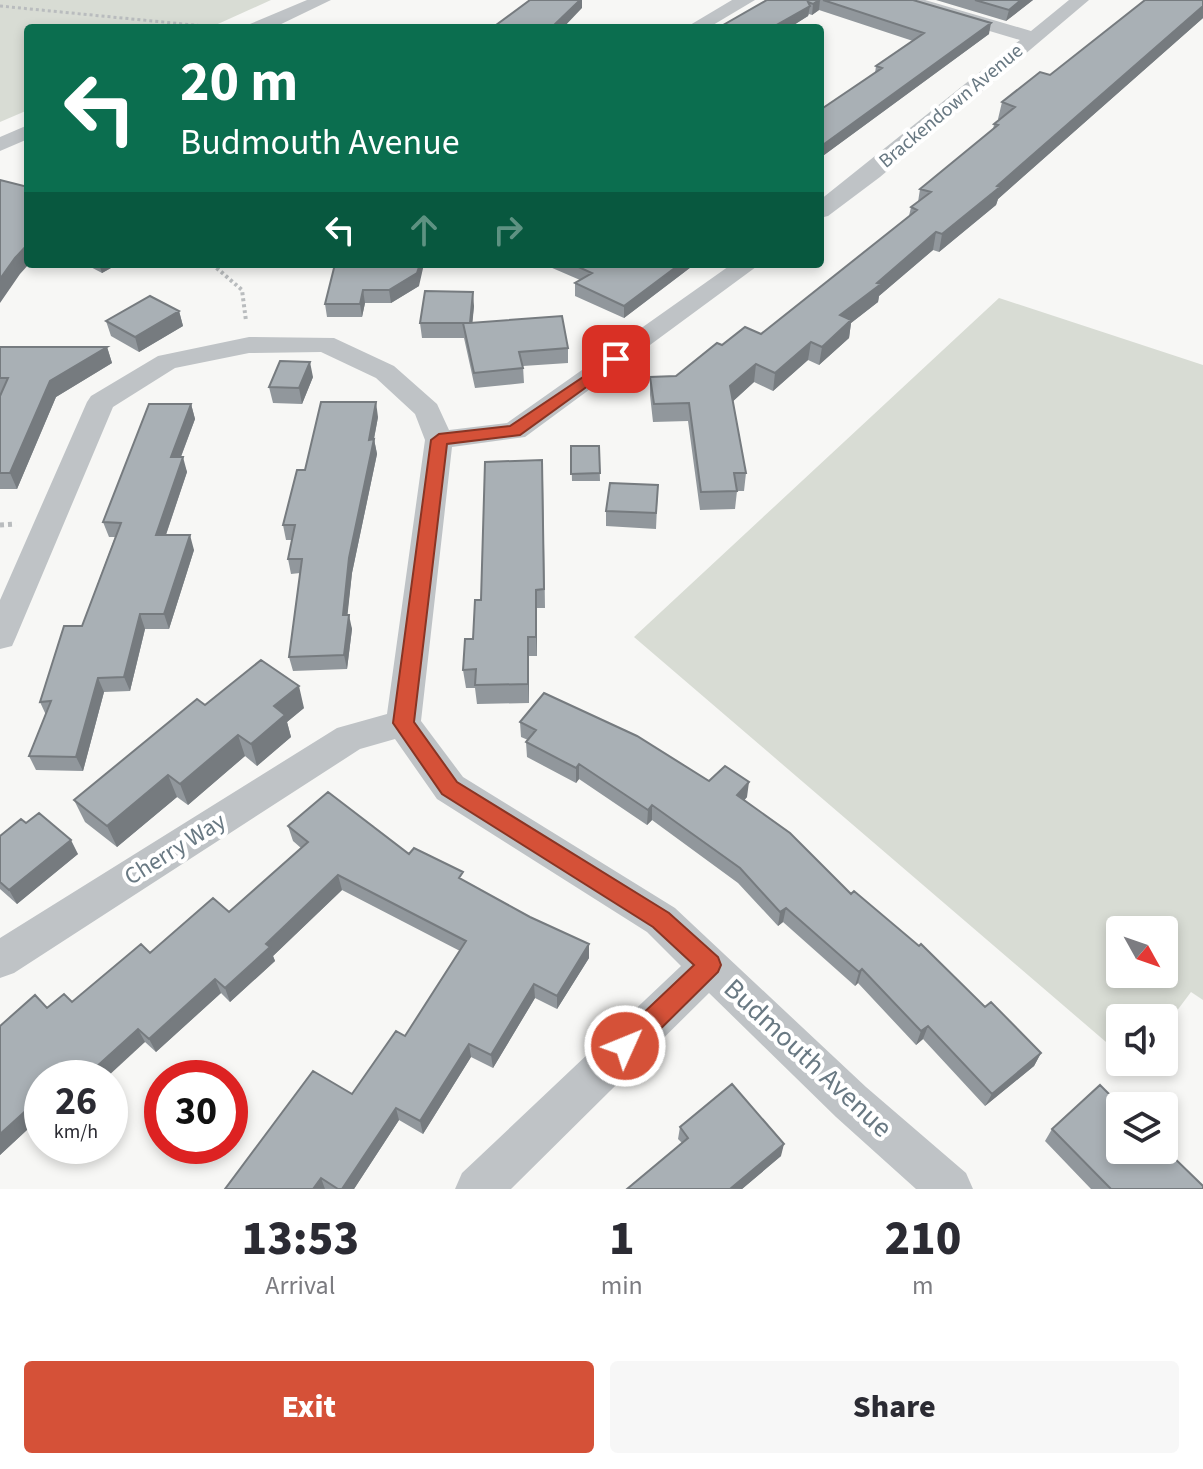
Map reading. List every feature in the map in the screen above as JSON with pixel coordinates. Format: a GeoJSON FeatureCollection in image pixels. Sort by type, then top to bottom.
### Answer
{"type":"FeatureCollection","features":[{"type":"Feature","properties":{"kind":"street"},"geometry":{"type":"LineString","coordinates":[[266,24],[322,0]]}},
{"type":"Feature","properties":{"kind":"street"},"geometry":{"type":"LineString","coordinates":[[701,24],[746,0]]}},
{"type":"Feature","properties":{"kind":"street"},"geometry":{"type":"LineString","coordinates":[[905,0],[1033,38]]}},
{"type":"Feature","properties":{"kind":"street","name":"Brackendown Avenue"},"geometry":{"type":"LineString","coordinates":[[824,208],[1080,0]]}},
{"type":"Feature","properties":{"kind":"street"},"geometry":{"type":"LineString","coordinates":[[0,145],[24,133]]}},
{"type":"Feature","properties":{"kind":"street"},"geometry":{"type":"LineString","coordinates":[[439,440],[515,431],[742,268]]}},
{"type":"Feature","properties":{"kind":"street"},"geometry":{"type":"LineString","coordinates":[[0,637],[101,402],[167,362],[249,345],[325,344],[385,372],[427,410],[439,440],[403,723]]}},
{"type":"Feature","properties":{"kind":"street","name":"Cherry Way"},"geometry":{"type":"LineString","coordinates":[[0,960],[349,738],[403,723]]}},
{"type":"Feature","properties":{"kind":"street","name":"Budmouth Avenue"},"geometry":{"type":"LineString","coordinates":[[403,723],[450,788],[661,920],[851,1102],[950,1189]]}},
{"type":"Feature","properties":{"kind":"street"},"geometry":{"type":"LineString","coordinates":[[478,1189],[710,965]]}},
{"type":"Feature","properties":{"kind":"path"},"geometry":{"type":"LineString","coordinates":[[0,6],[183,24]]}},
{"type":"Feature","properties":{"kind":"path"},"geometry":{"type":"LineString","coordinates":[[217,268],[242,290],[249,345]]}},
{"type":"Feature","properties":{"kind":"shaded area"},"geometry":{"type":"Polygon","coordinates":[[[0,0],[271,0],[218,24],[24,24],[24,112],[0,122],[0,0]]]}},
{"type":"Feature","properties":{"kind":"shaded area"},"geometry":{"type":"Polygon","coordinates":[[[999,298],[1203,365],[1203,1000],[1191,992],[1178,1009],[1178,1004],[1106,1004],[1106,1042],[634,637],[999,298]]]}},
{"type":"Feature","properties":{"kind":"building"},"geometry":{"type":"Polygon","coordinates":[[[530,0],[580,0],[555,24],[497,24],[530,0]]]}},
{"type":"Feature","properties":{"kind":"building"},"geometry":{"type":"Polygon","coordinates":[[[767,0],[819,0],[813,4],[808,2],[810,6],[778,24],[725,24],[767,0]]]}},
{"type":"Feature","properties":{"kind":"building"},"geometry":{"type":"Polygon","coordinates":[[[823,0],[913,0],[991,23],[824,144],[824,107],[882,68],[876,66],[924,33],[823,0]]]}},
{"type":"Feature","properties":{"kind":"building"},"geometry":{"type":"Polygon","coordinates":[[[975,0],[1021,0],[1009,10],[975,0]]]}},
{"type":"Feature","properties":{"kind":"building"},"geometry":{"type":"Polygon","coordinates":[[[1145,0],[1203,0],[1203,6],[997,186],[1000,187],[942,234],[936,232],[877,283],[881,284],[840,315],[851,320],[822,347],[811,342],[775,373],[756,364],[730,386],[746,473],[734,473],[737,491],[701,492],[689,403],[654,404],[650,377],[676,376],[717,343],[722,345],[745,327],[761,334],[917,210],[911,207],[931,192],[920,189],[998,125],[994,124],[1015,107],[1002,102],[1040,72],[1050,75],[1145,0]]]}},
{"type":"Feature","properties":{"kind":"building"},"geometry":{"type":"Polygon","coordinates":[[[0,180],[24,186],[24,248],[0,279],[0,180]]]}},
{"type":"Feature","properties":{"kind":"building"},"geometry":{"type":"Polygon","coordinates":[[[334,268],[419,268],[417,273],[389,290],[363,290],[360,304],[325,304],[334,268]]]}},
{"type":"Feature","properties":{"kind":"building"},"geometry":{"type":"Polygon","coordinates":[[[581,268],[675,268],[624,306],[575,283],[592,273],[581,268]]]}},
{"type":"Feature","properties":{"kind":"building"},"geometry":{"type":"Polygon","coordinates":[[[425,291],[473,292],[470,323],[562,316],[568,348],[519,352],[523,368],[474,373],[463,323],[420,323],[425,291]]]}},
{"type":"Feature","properties":{"kind":"building"},"geometry":{"type":"Polygon","coordinates":[[[150,296],[179,311],[135,337],[106,321],[150,296]]]}},
{"type":"Feature","properties":{"kind":"building"},"geometry":{"type":"Polygon","coordinates":[[[0,347],[107,347],[50,381],[10,473],[0,473],[0,396],[8,378],[0,378],[0,347]]]}},
{"type":"Feature","properties":{"kind":"building"},"geometry":{"type":"Polygon","coordinates":[[[280,361],[310,362],[299,388],[269,387],[280,361]]]}},
{"type":"Feature","properties":{"kind":"building"},"geometry":{"type":"Polygon","coordinates":[[[321,402],[376,402],[369,440],[374,439],[349,558],[343,615],[349,615],[344,655],[289,657],[302,559],[288,559],[295,525],[283,525],[297,470],[305,470],[321,402]]]}},
{"type":"Feature","properties":{"kind":"building"},"geometry":{"type":"Polygon","coordinates":[[[149,404],[191,404],[171,457],[183,457],[156,535],[190,535],[164,614],[140,614],[124,677],[98,678],[76,757],[29,756],[51,701],[40,702],[64,626],[82,626],[121,523],[103,522],[149,404]]]}},
{"type":"Feature","properties":{"kind":"building"},"geometry":{"type":"Polygon","coordinates":[[[571,446],[599,446],[600,473],[571,474],[571,446]]]}},
{"type":"Feature","properties":{"kind":"building"},"geometry":{"type":"Polygon","coordinates":[[[542,460],[544,589],[536,590],[536,637],[528,637],[528,684],[475,685],[476,669],[463,670],[465,639],[473,639],[475,600],[481,600],[485,462],[542,460]]]}},
{"type":"Feature","properties":{"kind":"building"},"geometry":{"type":"Polygon","coordinates":[[[610,483],[658,485],[656,513],[606,511],[610,483]]]}},
{"type":"Feature","properties":{"kind":"building"},"geometry":{"type":"Polygon","coordinates":[[[261,660],[299,686],[274,706],[285,715],[251,744],[238,735],[180,784],[168,775],[107,826],[74,800],[197,699],[205,705],[261,660]]]}},
{"type":"Feature","properties":{"kind":"building"},"geometry":{"type":"Polygon","coordinates":[[[544,693],[637,736],[709,781],[725,766],[749,782],[737,795],[790,833],[851,894],[854,891],[919,946],[921,944],[985,1007],[991,1002],[1041,1053],[992,1094],[928,1026],[921,1031],[862,969],[859,972],[786,908],[780,912],[740,868],[652,805],[648,810],[579,764],[576,768],[526,742],[536,730],[520,722],[544,693]]]}},
{"type":"Feature","properties":{"kind":"building"},"geometry":{"type":"Polygon","coordinates":[[[328,792],[409,854],[414,848],[463,872],[459,878],[530,917],[589,944],[557,996],[534,984],[491,1055],[469,1044],[420,1121],[396,1108],[342,1189],[321,1178],[313,1189],[225,1189],[244,1164],[248,1164],[248,1158],[313,1071],[352,1094],[396,1031],[405,1036],[466,941],[338,875],[266,944],[270,947],[225,988],[215,979],[149,1039],[138,1029],[104,1060],[24,1060],[24,1112],[0,1134],[0,1026],[35,995],[47,1008],[64,994],[72,1002],[141,944],[150,953],[213,898],[229,912],[308,842],[288,826],[328,792]]]}},
{"type":"Feature","properties":{"kind":"building"},"geometry":{"type":"Polygon","coordinates":[[[39,813],[71,840],[9,890],[0,882],[0,836],[21,819],[26,823],[39,813]]]}},
{"type":"Feature","properties":{"kind":"building"},"geometry":{"type":"Polygon","coordinates":[[[732,1084],[784,1144],[730,1189],[627,1189],[688,1138],[680,1127],[732,1084]]]}},
{"type":"Feature","properties":{"kind":"building"},"geometry":{"type":"Polygon","coordinates":[[[1100,1085],[1107,1092],[1106,1164],[1178,1162],[1203,1189],[1111,1189],[1052,1129],[1100,1085]]]}},
{"type":"Feature","properties":{"kind":"route"},"geometry":{"type":"LineString","coordinates":[[616,359],[515,431],[439,440],[403,723],[450,788],[661,920],[710,965],[625,1046]]}}]}
